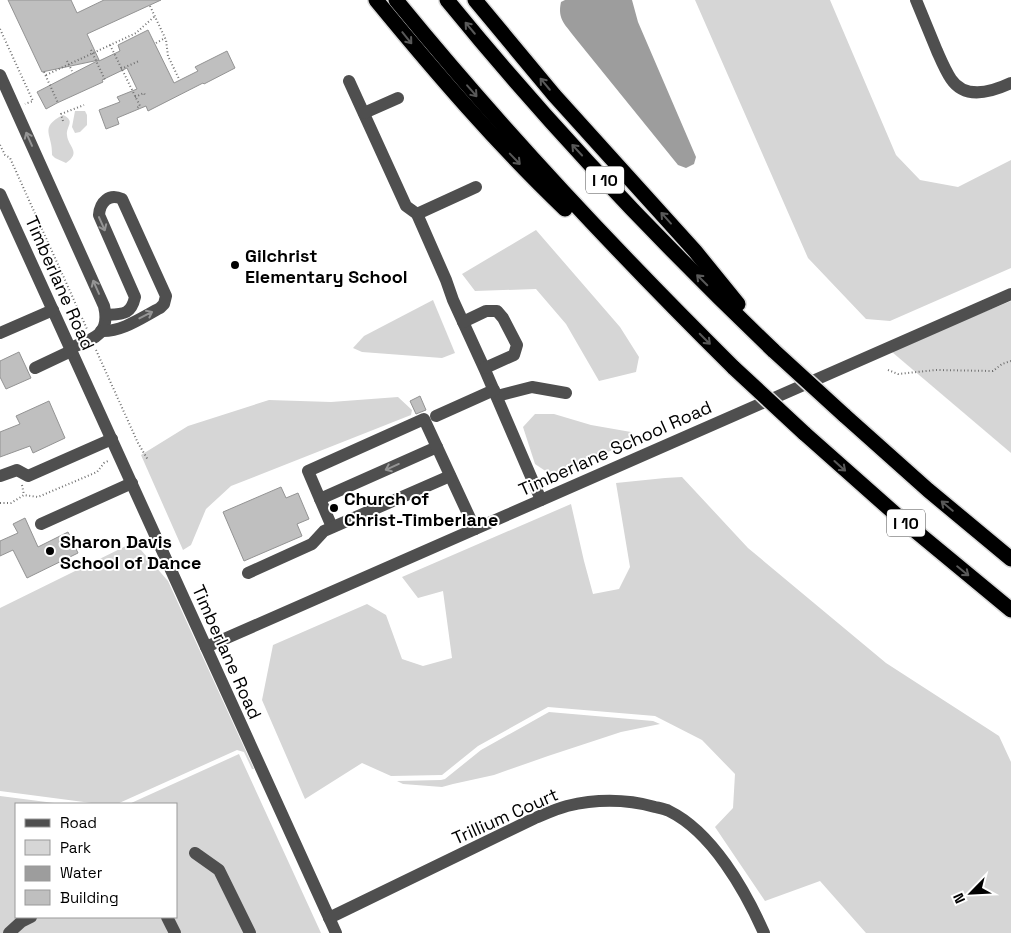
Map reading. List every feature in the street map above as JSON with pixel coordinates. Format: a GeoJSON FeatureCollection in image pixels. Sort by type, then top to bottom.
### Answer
{"type":"FeatureCollection","features":[{"type":"Feature","properties":{"kind":"highway"},"geometry":{"type":"LineString","coordinates":[[376,0],[454,93],[531,176],[598,240],[675,309]]}},
{"type":"Feature","properties":{"kind":"highway","name":"I 10"},"geometry":{"type":"LineString","coordinates":[[396,0],[552,181],[615,248],[734,368],[901,519],[1011,610]]}},
{"type":"Feature","properties":{"kind":"highway","name":"I 10"},"geometry":{"type":"LineString","coordinates":[[447,0],[519,85],[597,172],[696,274],[844,416],[928,490],[1011,559]]}},
{"type":"Feature","properties":{"kind":"highway"},"geometry":{"type":"LineString","coordinates":[[475,0],[554,95],[695,251],[774,350]]}},
{"type":"Feature","properties":{"kind":"street"},"geometry":{"type":"LineString","coordinates":[[916,0],[945,68],[959,87],[976,93],[999,89],[1011,83]]}},
{"type":"Feature","properties":{"kind":"street"},"geometry":{"type":"LineString","coordinates":[[0,75],[104,306],[106,315],[105,326],[96,335],[35,368]]}},
{"type":"Feature","properties":{"kind":"street"},"geometry":{"type":"LineString","coordinates":[[349,81],[406,206],[417,214],[541,500]]}},
{"type":"Feature","properties":{"kind":"street"},"geometry":{"type":"LineString","coordinates":[[364,113],[398,98]]}},
{"type":"Feature","properties":{"kind":"street"},"geometry":{"type":"LineString","coordinates":[[417,214],[476,187]]}},
{"type":"Feature","properties":{"kind":"street","name":"Timberlane Road"},"geometry":{"type":"LineString","coordinates":[[0,194],[336,933]]}},
{"type":"Feature","properties":{"kind":"street"},"geometry":{"type":"LineString","coordinates":[[96,335],[120,329],[160,308],[164,304],[166,296],[122,199],[117,197],[113,197],[101,204],[98,215],[135,297],[133,306],[129,311],[121,314],[106,315]]}},
{"type":"Feature","properties":{"kind":"street","name":"Timberlane School Road"},"geometry":{"type":"LineString","coordinates":[[206,647],[1011,294]]}},
{"type":"Feature","properties":{"kind":"street"},"geometry":{"type":"LineString","coordinates":[[0,333],[53,310]]}},
{"type":"Feature","properties":{"kind":"street"},"geometry":{"type":"LineString","coordinates":[[463,322],[486,311],[497,312],[504,318],[517,345],[514,355],[485,368]]}},
{"type":"Feature","properties":{"kind":"street"},"geometry":{"type":"LineString","coordinates":[[436,416],[495,393],[532,387],[566,393]]}},
{"type":"Feature","properties":{"kind":"street"},"geometry":{"type":"LineString","coordinates":[[332,527],[308,471],[424,418],[475,529]]}},
{"type":"Feature","properties":{"kind":"street"},"geometry":{"type":"LineString","coordinates":[[0,476],[17,470],[28,476],[112,439]]}},
{"type":"Feature","properties":{"kind":"street"},"geometry":{"type":"LineString","coordinates":[[320,499],[437,447]]}},
{"type":"Feature","properties":{"kind":"street"},"geometry":{"type":"LineString","coordinates":[[248,573],[312,544],[324,531],[332,527],[450,476]]}},
{"type":"Feature","properties":{"kind":"street"},"geometry":{"type":"LineString","coordinates":[[41,524],[132,483]]}},
{"type":"Feature","properties":{"kind":"street","name":"Trillium Court"},"geometry":{"type":"LineString","coordinates":[[329,918],[535,818],[566,806],[618,800],[668,810],[693,826],[725,862],[764,933]]}},
{"type":"Feature","properties":{"kind":"street"},"geometry":{"type":"LineString","coordinates":[[195,853],[219,870],[250,933]]}},
{"type":"Feature","properties":{"kind":"street"},"geometry":{"type":"LineString","coordinates":[[9,933],[21,922],[29,918]]}},
{"type":"Feature","properties":{"kind":"street"},"geometry":{"type":"LineString","coordinates":[[168,918],[175,933]]}},
{"type":"Feature","properties":{"kind":"path"},"geometry":{"type":"LineString","coordinates":[[150,6],[165,38],[168,56],[179,79]]}},
{"type":"Feature","properties":{"kind":"path"},"geometry":{"type":"LineString","coordinates":[[58,103],[45,73],[136,33],[155,16]]}},
{"type":"Feature","properties":{"kind":"path"},"geometry":{"type":"LineString","coordinates":[[156,43],[165,38]]}},
{"type":"Feature","properties":{"kind":"path"},"geometry":{"type":"LineString","coordinates":[[110,45],[140,106],[137,108]]}},
{"type":"Feature","properties":{"kind":"path"},"geometry":{"type":"LineString","coordinates":[[91,50],[105,80]]}},
{"type":"Feature","properties":{"kind":"path"},"geometry":{"type":"LineString","coordinates":[[67,61],[72,71]]}},
{"type":"Feature","properties":{"kind":"path"},"geometry":{"type":"LineString","coordinates":[[121,69],[139,61]]}},
{"type":"Feature","properties":{"kind":"path"},"geometry":{"type":"LineString","coordinates":[[127,81],[132,79]]}},
{"type":"Feature","properties":{"kind":"path"},"geometry":{"type":"LineString","coordinates":[[135,97],[144,93],[145,95]]}},
{"type":"Feature","properties":{"kind":"path"},"geometry":{"type":"LineString","coordinates":[[63,121],[61,114],[84,105]]}},
{"type":"Feature","properties":{"kind":"path"},"geometry":{"type":"LineString","coordinates":[[0,145],[5,155],[10,158],[96,335],[138,443],[148,460]]}},
{"type":"Feature","properties":{"kind":"path"},"geometry":{"type":"LineString","coordinates":[[888,370],[898,374],[936,370],[993,370],[1011,361]]}},
{"type":"Feature","properties":{"kind":"path"},"geometry":{"type":"LineString","coordinates":[[0,503],[10,503],[24,495],[38,498],[97,472],[104,464],[120,456]]}},
{"type":"Feature","properties":{"kind":"green space"},"geometry":{"type":"Polygon","coordinates":[[[695,0],[830,0],[896,155],[920,180],[958,187],[1011,160],[1011,268],[890,321],[866,319],[808,258],[695,0]]]}},
{"type":"Feature","properties":{"kind":"green space"},"geometry":{"type":"Polygon","coordinates":[[[75,111],[85,111],[87,125],[80,132],[75,133],[72,127],[75,111]]]}},
{"type":"Feature","properties":{"kind":"green space"},"geometry":{"type":"Polygon","coordinates":[[[63,115],[70,122],[67,135],[74,152],[71,159],[66,163],[52,155],[48,132],[51,124],[63,115]]]}},
{"type":"Feature","properties":{"kind":"green space"},"geometry":{"type":"Polygon","coordinates":[[[536,230],[620,327],[639,357],[636,372],[599,381],[566,324],[536,289],[475,291],[462,274],[536,230]]]}},
{"type":"Feature","properties":{"kind":"green space"},"geometry":{"type":"Polygon","coordinates":[[[433,300],[455,353],[442,358],[362,352],[353,348],[364,336],[433,300]]]}},
{"type":"Feature","properties":{"kind":"green space"},"geometry":{"type":"Polygon","coordinates":[[[1011,301],[1011,453],[892,352],[903,345],[1011,301]]]}},
{"type":"Feature","properties":{"kind":"green space"},"geometry":{"type":"Polygon","coordinates":[[[398,397],[412,410],[411,415],[231,486],[206,509],[191,545],[183,550],[141,455],[188,426],[269,400],[331,402],[398,397]]]}},
{"type":"Feature","properties":{"kind":"green space"},"geometry":{"type":"Polygon","coordinates":[[[535,414],[554,414],[591,425],[631,432],[626,444],[553,476],[535,464],[523,427],[535,414]]]}},
{"type":"Feature","properties":{"kind":"green space"},"geometry":{"type":"Polygon","coordinates":[[[682,477],[748,548],[886,663],[999,736],[1011,762],[1011,933],[866,933],[820,881],[765,901],[715,827],[733,808],[735,774],[702,740],[655,716],[548,707],[478,746],[442,775],[391,776],[362,763],[305,799],[262,700],[273,645],[367,604],[386,615],[402,659],[423,666],[452,658],[443,591],[418,598],[402,577],[571,504],[593,594],[619,589],[630,567],[616,483],[682,477]]]}},
{"type":"Feature","properties":{"kind":"green space"},"geometry":{"type":"Polygon","coordinates":[[[134,542],[168,581],[254,769],[252,769],[244,752],[237,750],[119,803],[91,803],[0,791],[0,608],[134,542]]]}},
{"type":"Feature","properties":{"kind":"green space"},"geometry":{"type":"Polygon","coordinates":[[[549,712],[653,721],[660,724],[621,732],[494,775],[442,787],[403,784],[397,781],[445,779],[481,750],[549,712]]]}},
{"type":"Feature","properties":{"kind":"green space"},"geometry":{"type":"Polygon","coordinates":[[[239,754],[321,933],[0,933],[0,796],[54,803],[15,803],[15,918],[178,918],[178,803],[131,803],[239,754]]]}},
{"type":"Feature","properties":{"kind":"water"},"geometry":{"type":"Polygon","coordinates":[[[565,0],[632,0],[638,22],[696,157],[694,164],[686,168],[678,165],[576,39],[561,18],[561,2],[565,0]]]}},
{"type":"Feature","properties":{"kind":"building"},"geometry":{"type":"Polygon","coordinates":[[[8,0],[71,0],[77,13],[104,0],[161,0],[87,34],[99,60],[42,72],[8,0]]]}},
{"type":"Feature","properties":{"kind":"building"},"geometry":{"type":"Polygon","coordinates":[[[148,30],[174,83],[198,71],[195,67],[227,51],[235,68],[148,111],[146,106],[117,118],[119,124],[106,129],[99,110],[120,102],[117,97],[137,89],[127,68],[102,80],[103,82],[46,109],[37,92],[120,51],[118,45],[148,30]]]}},
{"type":"Feature","properties":{"kind":"building"},"geometry":{"type":"Polygon","coordinates":[[[19,352],[31,378],[6,389],[0,377],[0,361],[19,352]]]}},
{"type":"Feature","properties":{"kind":"building"},"geometry":{"type":"Polygon","coordinates":[[[420,396],[426,410],[416,414],[410,401],[420,396]]]}},
{"type":"Feature","properties":{"kind":"building"},"geometry":{"type":"Polygon","coordinates":[[[49,401],[65,438],[33,453],[30,446],[0,457],[0,432],[20,424],[16,416],[49,401]]]}},
{"type":"Feature","properties":{"kind":"building"},"geometry":{"type":"Polygon","coordinates":[[[281,487],[286,498],[298,493],[309,519],[297,524],[302,536],[244,561],[223,512],[281,487]]]}},
{"type":"Feature","properties":{"kind":"building"},"geometry":{"type":"Polygon","coordinates":[[[25,518],[38,547],[68,532],[78,553],[27,578],[13,550],[0,556],[0,541],[18,533],[13,524],[25,518]]]}},
{"type":"Feature","properties":{"kind":"place","name":"Gilchrist Elementary School"},"geometry":{"type":"Point","coordinates":[235,265]}},
{"type":"Feature","properties":{"kind":"place","name":"Church of Christ-Timberlane"},"geometry":{"type":"Point","coordinates":[334,508]}},
{"type":"Feature","properties":{"kind":"place","name":"Sharon Davis School of Dance"},"geometry":{"type":"Point","coordinates":[50,551]}}]}
